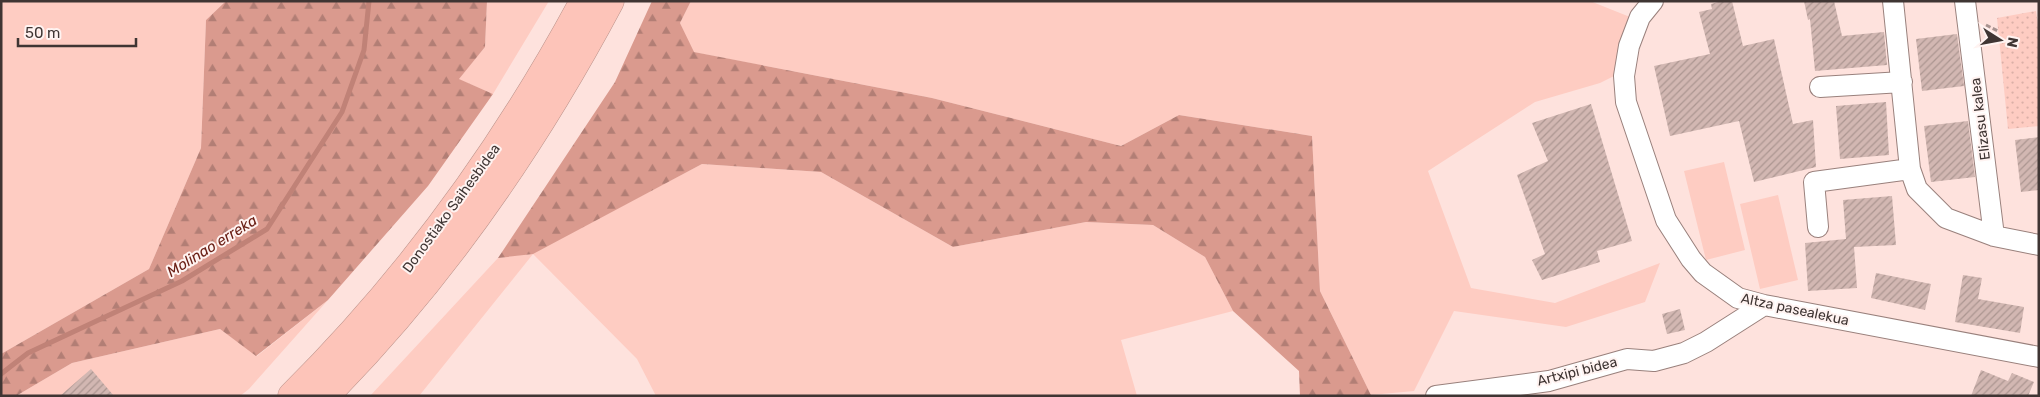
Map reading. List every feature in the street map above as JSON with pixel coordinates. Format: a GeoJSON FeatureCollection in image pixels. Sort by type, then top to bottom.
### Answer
{"type":"FeatureCollection","features":[{"type":"Feature","properties":{"kind":"highway","name":"Donostiako Saihesbidea"},"geometry":{"type":"LineString","coordinates":[[292,396],[376,306],[413,262],[452,210],[526,103],[584,1]]}},
{"type":"Feature","properties":{"kind":"highway","name":"Donostiako Saihesbidea"},"geometry":{"type":"LineString","coordinates":[[325,396],[394,322],[470,225],[545,115],[583,53],[610,1]]}},
{"type":"Feature","properties":{"kind":"street","name":"Altza pasealekua"},"geometry":{"type":"LineString","coordinates":[[1653,1],[1640,17],[1629,46],[1624,76],[1626,102],[1666,220],[1691,259],[1703,273],[1738,298],[1764,305],[2039,357]]}},
{"type":"Feature","properties":{"kind":"street"},"geometry":{"type":"LineString","coordinates":[[1893,1],[1910,170],[1917,189],[1946,218],[1994,236],[2039,245]]}},
{"type":"Feature","properties":{"kind":"street","name":"Elizasu kalea"},"geometry":{"type":"LineString","coordinates":[[1965,1],[1994,236]]}},
{"type":"Feature","properties":{"kind":"street"},"geometry":{"type":"LineString","coordinates":[[1820,87],[1902,82]]}},
{"type":"Feature","properties":{"kind":"street"},"geometry":{"type":"LineString","coordinates":[[1818,227],[1814,182],[1910,170]]}},
{"type":"Feature","properties":{"kind":"street","name":"Artxipi bidea"},"geometry":{"type":"LineString","coordinates":[[1436,396],[1549,380],[1627,359],[1654,361],[1684,353],[1706,342],[1764,305]]}},
{"type":"Feature","properties":{"kind":"shaded area"},"geometry":{"type":"Polygon","coordinates":[[[1,1],[226,1],[206,20],[201,148],[149,269],[1,354],[1,1]]]}},
{"type":"Feature","properties":{"kind":"shaded area"},"geometry":{"type":"Polygon","coordinates":[[[487,1],[549,1],[493,94],[458,79],[485,47],[487,1]]]}},
{"type":"Feature","properties":{"kind":"shaded area"},"geometry":{"type":"Polygon","coordinates":[[[691,1],[1590,1],[1630,17],[1618,74],[1600,83],[1535,102],[1428,171],[1471,288],[1555,303],[1660,263],[1645,302],[1566,327],[1454,311],[1414,391],[1371,395],[1320,291],[1312,136],[1179,115],[1121,146],[932,98],[693,52],[680,23],[691,1]]]}},
{"type":"Feature","properties":{"kind":"shaded area"},"geometry":{"type":"Polygon","coordinates":[[[2036,11],[2039,31],[2039,126],[2008,129],[1997,18],[2036,11]]]}},
{"type":"Feature","properties":{"kind":"shaded area"},"geometry":{"type":"Polygon","coordinates":[[[1724,162],[1745,250],[1706,260],[1684,171],[1724,162]]]}},
{"type":"Feature","properties":{"kind":"shaded area"},"geometry":{"type":"Polygon","coordinates":[[[702,164],[821,172],[953,247],[1086,222],[1153,225],[1205,257],[1233,311],[1121,340],[1137,396],[656,396],[637,359],[533,254],[419,396],[370,396],[498,258],[533,253],[702,164]]]}},
{"type":"Feature","properties":{"kind":"shaded area"},"geometry":{"type":"Polygon","coordinates":[[[1778,195],[1798,280],[1760,289],[1740,204],[1778,195]]]}},
{"type":"Feature","properties":{"kind":"shaded area"},"geometry":{"type":"Polygon","coordinates":[[[328,300],[249,389],[240,396],[16,396],[72,363],[220,329],[257,356],[328,300]]]}},
{"type":"Feature","properties":{"kind":"green space"},"geometry":{"type":"Polygon","coordinates":[[[226,1],[487,1],[485,47],[459,79],[493,94],[428,186],[328,300],[256,356],[220,329],[72,363],[16,396],[1,396],[1,354],[149,269],[201,148],[206,20],[226,1]]]}},
{"type":"Feature","properties":{"kind":"green space"},"geometry":{"type":"Polygon","coordinates":[[[652,1],[691,1],[680,23],[694,52],[932,98],[1121,146],[1179,115],[1312,136],[1320,291],[1371,395],[1300,396],[1299,371],[1233,311],[1205,257],[1153,225],[1086,222],[953,247],[821,172],[702,164],[533,254],[498,258],[615,82],[652,1]]]}},
{"type":"Feature","properties":{"kind":"building"},"geometry":{"type":"Polygon","coordinates":[[[1732,1],[1743,46],[1774,39],[1793,124],[1813,120],[1816,167],[1754,182],[1739,121],[1670,136],[1654,66],[1710,54],[1699,12],[1712,9],[1711,4],[1732,1]]]}},
{"type":"Feature","properties":{"kind":"building"},"geometry":{"type":"Polygon","coordinates":[[[1804,1],[1834,1],[1842,36],[1884,32],[1887,65],[1815,71],[1810,19],[1808,20],[1804,1]]]}},
{"type":"Feature","properties":{"kind":"building"},"geometry":{"type":"Polygon","coordinates":[[[1957,34],[1964,86],[1922,91],[1916,39],[1957,34]]]}},
{"type":"Feature","properties":{"kind":"building"},"geometry":{"type":"Polygon","coordinates":[[[1886,102],[1889,155],[1840,159],[1836,106],[1886,102]]]}},
{"type":"Feature","properties":{"kind":"building"},"geometry":{"type":"Polygon","coordinates":[[[1591,104],[1632,241],[1597,251],[1600,262],[1542,280],[1532,260],[1545,254],[1517,175],[1548,161],[1532,123],[1591,104]]]}},
{"type":"Feature","properties":{"kind":"building"},"geometry":{"type":"Polygon","coordinates":[[[1968,121],[1975,177],[1931,182],[1924,126],[1968,121]]]}},
{"type":"Feature","properties":{"kind":"building"},"geometry":{"type":"Polygon","coordinates":[[[2039,137],[2039,190],[2021,192],[2015,140],[2039,137]]]}},
{"type":"Feature","properties":{"kind":"building"},"geometry":{"type":"Polygon","coordinates":[[[1892,196],[1896,245],[1854,247],[1857,288],[1808,291],[1805,243],[1846,239],[1843,200],[1892,196]]]}},
{"type":"Feature","properties":{"kind":"building"},"geometry":{"type":"Polygon","coordinates":[[[1876,273],[1931,284],[1925,310],[1871,298],[1876,273]]]}},
{"type":"Feature","properties":{"kind":"building"},"geometry":{"type":"Polygon","coordinates":[[[1963,275],[1982,278],[1978,299],[2024,307],[2020,333],[1955,322],[1963,275]]]}},
{"type":"Feature","properties":{"kind":"building"},"geometry":{"type":"Polygon","coordinates":[[[1680,309],[1685,330],[1667,334],[1662,314],[1680,309]]]}},
{"type":"Feature","properties":{"kind":"building"},"geometry":{"type":"Polygon","coordinates":[[[91,369],[114,396],[60,396],[91,369]]]}},
{"type":"Feature","properties":{"kind":"building"},"geometry":{"type":"Polygon","coordinates":[[[1981,370],[2008,381],[2012,373],[2034,382],[2028,396],[1971,396],[1981,370]]]}},
{"type":"Feature","properties":{"kind":"waterway","name":"Molinao erreka"},"geometry":{"type":"LineString","coordinates":[[1,374],[28,353],[182,281],[267,229],[342,112],[364,50],[369,1]]}}]}
